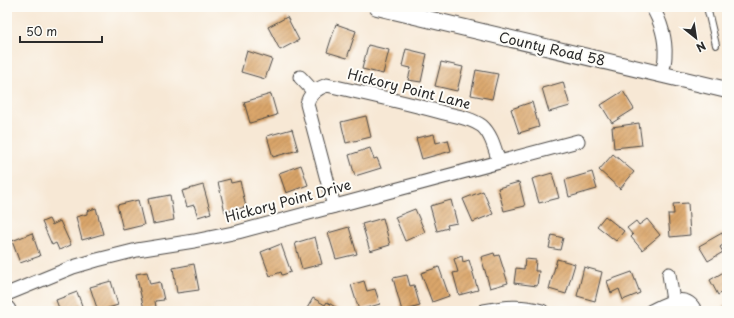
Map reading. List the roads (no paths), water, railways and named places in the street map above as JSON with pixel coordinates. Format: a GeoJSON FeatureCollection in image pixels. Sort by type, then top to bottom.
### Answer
{"type":"FeatureCollection","features":[{"type":"Feature","properties":{"kind":"street","name":"County Road 58"},"geometry":{"type":"LineString","coordinates":[[377,7],[727,90]]}},
{"type":"Feature","properties":{"kind":"street"},"geometry":{"type":"LineString","coordinates":[[652,7],[656,12],[662,30],[665,48],[661,75]]}},
{"type":"Feature","properties":{"kind":"street"},"geometry":{"type":"LineString","coordinates":[[300,77],[314,92],[307,104],[334,206]]}},
{"type":"Feature","properties":{"kind":"street","name":"Hickory Point Lane"},"geometry":{"type":"LineString","coordinates":[[314,92],[327,85],[470,120],[482,127],[487,132],[499,162]]}},
{"type":"Feature","properties":{"kind":"street","name":"Hickory Point Drive"},"geometry":{"type":"LineString","coordinates":[[7,294],[73,267],[97,260],[137,250],[238,232],[578,141]]}},
{"type":"Feature","properties":{"kind":"street"},"geometry":{"type":"LineString","coordinates":[[668,274],[673,301]]}},
{"type":"Feature","properties":{"kind":"street"},"geometry":{"type":"LineString","coordinates":[[651,311],[673,301],[691,304],[695,311]]}},
{"type":"Feature","properties":{"kind":"street"},"geometry":{"type":"LineString","coordinates":[[484,311],[511,306],[542,311]]}},
{"type":"Feature","properties":{"kind":"lane"},"geometry":{"type":"LineString","coordinates":[[707,7],[716,46]]}}]}
